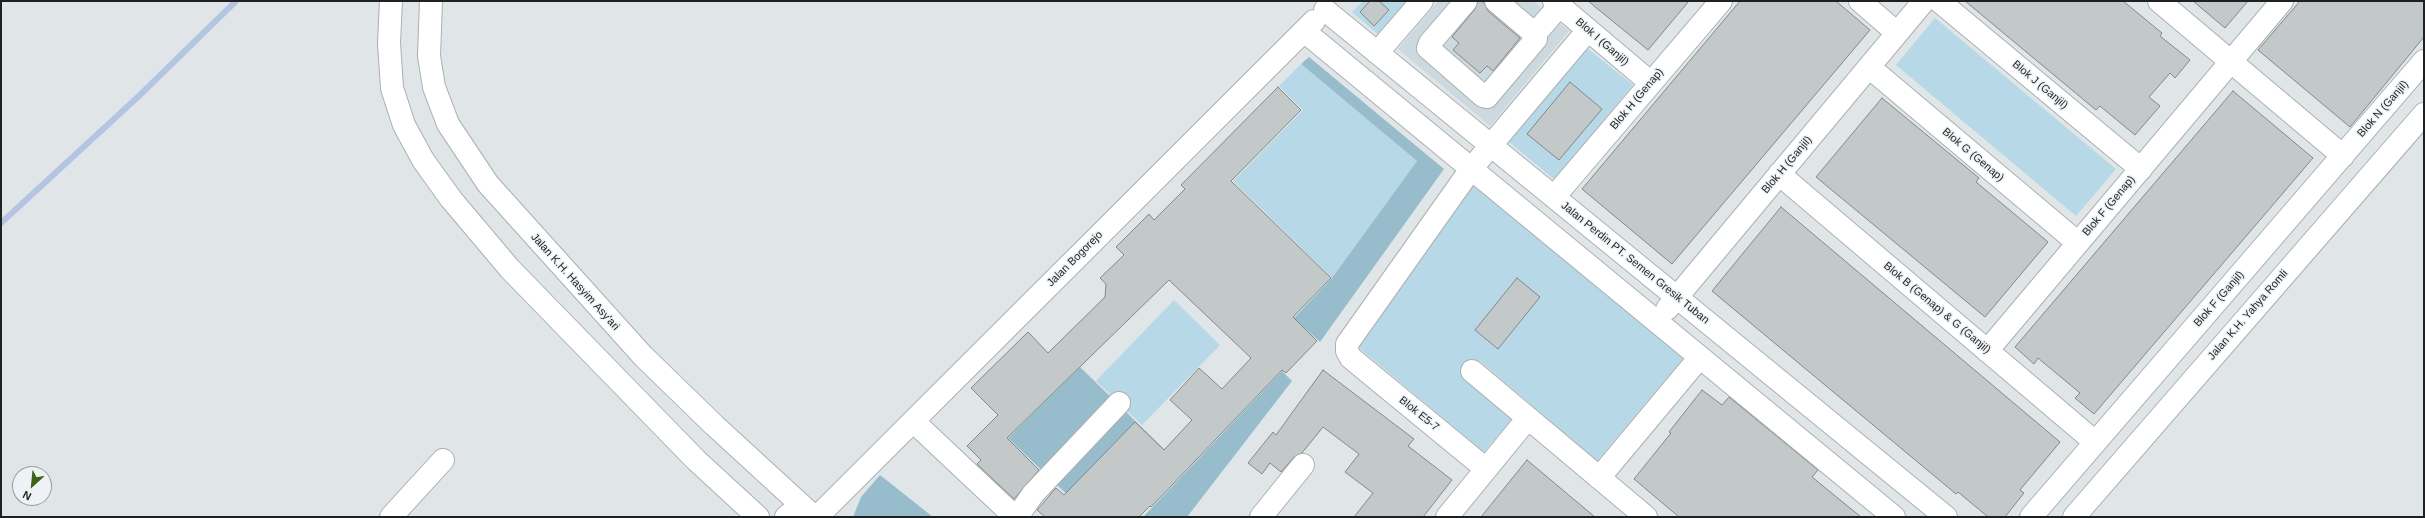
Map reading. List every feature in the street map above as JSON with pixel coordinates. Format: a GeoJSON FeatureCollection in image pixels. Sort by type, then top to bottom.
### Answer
{"type":"FeatureCollection","features":[{"type":"Feature","properties":{"kind":"main road"},"geometry":{"type":"LineString","coordinates":[[391,1],[389,43],[392,88],[404,125],[428,166],[451,199],[510,269],[696,460],[758,517]]}},
{"type":"Feature","properties":{"kind":"main road","name":"Jalan K.H. Hasyim Asy'ari"},"geometry":{"type":"LineString","coordinates":[[431,1],[428,56],[434,87],[448,124],[479,172],[513,214],[643,356],[714,425],[814,516]]}},
{"type":"Feature","properties":{"kind":"main road"},"geometry":{"type":"LineString","coordinates":[[1377,53],[1422,1]]}},
{"type":"Feature","properties":{"kind":"main road"},"geometry":{"type":"LineString","coordinates":[[1447,1],[1452,12],[1447,23]]}},
{"type":"Feature","properties":{"kind":"main road"},"geometry":{"type":"LineString","coordinates":[[1466,1],[1428,46],[1429,50],[1436,57],[1483,96],[1489,96],[1536,40],[1535,34],[1496,1]]}},
{"type":"Feature","properties":{"kind":"main road","name":"Blok H (Genap)"},"geometry":{"type":"LineString","coordinates":[[1554,197],[1721,1]]}},
{"type":"Feature","properties":{"kind":"main road"},"geometry":{"type":"LineString","coordinates":[[1860,1],[1897,33]]}},
{"type":"Feature","properties":{"kind":"main road","name":"Blok H (Ganjil)"},"geometry":{"type":"LineString","coordinates":[[1656,322],[1924,1]]}},
{"type":"Feature","properties":{"kind":"main road","name":"Blok J (Ganjil)"},"geometry":{"type":"LineString","coordinates":[[1939,1],[2140,169]]}},
{"type":"Feature","properties":{"kind":"main road"},"geometry":{"type":"LineString","coordinates":[[2159,1],[2342,156]]}},
{"type":"Feature","properties":{"kind":"main road","name":"Blok F (Genap)"},"geometry":{"type":"LineString","coordinates":[[1987,351],[2282,1]]}},
{"type":"Feature","properties":{"kind":"main road"},"geometry":{"type":"LineString","coordinates":[[1535,34],[1557,3]]}},
{"type":"Feature","properties":{"kind":"main road","name":"Blok I (Ganjil)"},"geometry":{"type":"LineString","coordinates":[[1557,3],[1651,83]]}},
{"type":"Feature","properties":{"kind":"main road","name":"Jalan Bogorejo"},"geometry":{"type":"LineString","coordinates":[[814,516],[914,421],[1329,5]]}},
{"type":"Feature","properties":{"kind":"main road","name":"Jalan Perdin PT. Semen Gresik Tuban"},"geometry":{"type":"LineString","coordinates":[[1329,5],[1377,53],[1946,517]]}},
{"type":"Feature","properties":{"kind":"main road"},"geometry":{"type":"LineString","coordinates":[[1471,169],[1588,30]]}},
{"type":"Feature","properties":{"kind":"main road"},"geometry":{"type":"LineString","coordinates":[[1304,31],[1894,517]]}},
{"type":"Feature","properties":{"kind":"main road"},"geometry":{"type":"LineString","coordinates":[[1414,83],[1436,57]]}},
{"type":"Feature","properties":{"kind":"main road","name":"Blok N (Ganjil)"},"geometry":{"type":"LineString","coordinates":[[2342,156],[2424,62]]}},
{"type":"Feature","properties":{"kind":"main road","name":"Blok G (Genap)"},"geometry":{"type":"LineString","coordinates":[[1869,67],[2078,243]]}},
{"type":"Feature","properties":{"kind":"main road"},"geometry":{"type":"LineString","coordinates":[[1508,74],[1516,69],[1525,68],[1544,82]]}},
{"type":"Feature","properties":{"kind":"main road"},"geometry":{"type":"LineString","coordinates":[[1456,117],[1478,91]]}},
{"type":"Feature","properties":{"kind":"main road","name":"Jalan K.H. Yahya Romli"},"geometry":{"type":"LineString","coordinates":[[2074,517],[2424,114]]}},
{"type":"Feature","properties":{"kind":"main road","name":"Blok F (Ganjil)"},"geometry":{"type":"LineString","coordinates":[[2031,517],[2342,156]]}},
{"type":"Feature","properties":{"kind":"main road","name":"Blok E5-7"},"geometry":{"type":"LineString","coordinates":[[1471,169],[1349,339],[1346,348],[1351,358],[1486,469]]}},
{"type":"Feature","properties":{"kind":"main road","name":"Blok B (Genap) & G (Ganjil)"},"geometry":{"type":"LineString","coordinates":[[1779,174],[2095,442]]}},
{"type":"Feature","properties":{"kind":"main road"},"geometry":{"type":"LineString","coordinates":[[1599,478],[1700,357]]}},
{"type":"Feature","properties":{"kind":"main road"},"geometry":{"type":"LineString","coordinates":[[1472,371],[1644,517]]}},
{"type":"Feature","properties":{"kind":"main road"},"geometry":{"type":"LineString","coordinates":[[914,421],[1016,517],[1033,494],[1119,403]]}},
{"type":"Feature","properties":{"kind":"main road"},"geometry":{"type":"LineString","coordinates":[[1447,517],[1528,418]]}},
{"type":"Feature","properties":{"kind":"main road"},"geometry":{"type":"LineString","coordinates":[[391,517],[443,460]]}},
{"type":"Feature","properties":{"kind":"main road"},"geometry":{"type":"LineString","coordinates":[[1261,517],[1303,465]]}},
{"type":"Feature","properties":{"kind":"main road"},"geometry":{"type":"LineString","coordinates":[[1899,517],[1918,494]]}},
{"type":"Feature","properties":{"kind":"main road"},"geometry":{"type":"LineString","coordinates":[[786,517],[797,511],[814,516]]}},
{"type":"Feature","properties":{"kind":"shaded area"},"geometry":{"type":"Polygon","coordinates":[[[1363,1],[1409,1],[1380,36],[1352,12],[1363,1]]]}},
{"type":"Feature","properties":{"kind":"shaded area"},"geometry":{"type":"Polygon","coordinates":[[[1438,1],[1533,1],[1569,31],[1490,126],[1398,49],[1438,1]]]}},
{"type":"Feature","properties":{"kind":"shaded area"},"geometry":{"type":"Polygon","coordinates":[[[1935,18],[2116,169],[2076,216],[1896,65],[1935,18]]]}},
{"type":"Feature","properties":{"kind":"shaded area"},"geometry":{"type":"Polygon","coordinates":[[[1587,48],[1633,85],[1555,180],[1509,142],[1587,48]]]}},
{"type":"Feature","properties":{"kind":"shaded area"},"geometry":{"type":"Polygon","coordinates":[[[1309,57],[1444,169],[1320,342],[1294,318],[1332,278],[1417,161],[1301,64],[1309,57]]]}},
{"type":"Feature","properties":{"kind":"shaded area"},"geometry":{"type":"Polygon","coordinates":[[[1301,64],[1417,161],[1332,278],[1233,181],[1303,110],[1279,86],[1301,64]]]}},
{"type":"Feature","properties":{"kind":"shaded area"},"geometry":{"type":"Polygon","coordinates":[[[1475,183],[1685,356],[1597,461],[1480,361],[1472,371],[1513,418],[1484,452],[1358,347],[1475,183]]]}},
{"type":"Feature","properties":{"kind":"shaded area"},"geometry":{"type":"Polygon","coordinates":[[[1174,300],[1220,345],[1142,425],[1096,381],[1174,300]]]}},
{"type":"Feature","properties":{"kind":"shaded area"},"geometry":{"type":"Polygon","coordinates":[[[1080,367],[1164,449],[1105,510],[1082,509],[1008,438],[1080,367]]]}},
{"type":"Feature","properties":{"kind":"shaded area"},"geometry":{"type":"Polygon","coordinates":[[[1282,371],[1292,381],[1187,517],[1143,517],[1282,371]]]}},
{"type":"Feature","properties":{"kind":"shaded area"},"geometry":{"type":"Polygon","coordinates":[[[880,475],[933,517],[853,517],[861,497],[880,475]]]}},
{"type":"Feature","properties":{"kind":"building"},"geometry":{"type":"Polygon","coordinates":[[[1370,1],[1379,1],[1389,10],[1374,26],[1360,12],[1370,1]]]}},
{"type":"Feature","properties":{"kind":"building"},"geometry":{"type":"Polygon","coordinates":[[[1478,1],[1484,2],[1488,11],[1520,38],[1493,71],[1487,66],[1480,73],[1453,50],[1459,43],[1452,37],[1475,9],[1478,1]]]}},
{"type":"Feature","properties":{"kind":"building"},"geometry":{"type":"Polygon","coordinates":[[[1588,1],[1689,1],[1648,50],[1588,1]]]}},
{"type":"Feature","properties":{"kind":"building"},"geometry":{"type":"Polygon","coordinates":[[[1740,1],[1836,1],[1870,30],[1672,264],[1582,189],[1740,1]]]}},
{"type":"Feature","properties":{"kind":"building"},"geometry":{"type":"Polygon","coordinates":[[[1965,1],[2123,1],[2162,33],[2160,36],[2190,60],[2175,78],[2170,73],[2149,97],[2160,106],[2135,135],[2100,106],[2096,110],[1965,1]]]}},
{"type":"Feature","properties":{"kind":"building"},"geometry":{"type":"Polygon","coordinates":[[[2193,1],[2248,1],[2225,28],[2193,1]]]}},
{"type":"Feature","properties":{"kind":"building"},"geometry":{"type":"Polygon","coordinates":[[[2300,1],[2424,1],[2424,37],[2350,127],[2258,50],[2300,1]]]}},
{"type":"Feature","properties":{"kind":"building"},"geometry":{"type":"Polygon","coordinates":[[[1570,82],[1602,109],[1559,160],[1527,134],[1570,82]]]}},
{"type":"Feature","properties":{"kind":"building"},"geometry":{"type":"Polygon","coordinates":[[[1278,87],[1301,110],[1231,181],[1331,278],[1293,317],[1317,341],[1286,373],[1282,370],[1151,507],[1150,506],[1139,517],[1045,517],[1037,510],[1056,488],[1064,495],[1135,422],[1164,450],[1192,420],[1170,400],[1199,368],[1222,389],[1251,358],[1169,280],[1007,438],[1039,470],[1014,499],[977,464],[981,460],[967,446],[998,415],[971,388],[1028,332],[1048,353],[1105,297],[1106,284],[1100,278],[1124,255],[1116,247],[1149,214],[1154,220],[1185,189],[1181,185],[1278,87]]]}},
{"type":"Feature","properties":{"kind":"building"},"geometry":{"type":"Polygon","coordinates":[[[2233,91],[2313,158],[2094,414],[2075,398],[2080,393],[2038,358],[2034,364],[2015,347],[2233,91]]]}},
{"type":"Feature","properties":{"kind":"building"},"geometry":{"type":"Polygon","coordinates":[[[1882,98],[1979,178],[1976,182],[2048,242],[1985,317],[1816,177],[1882,98]]]}},
{"type":"Feature","properties":{"kind":"building"},"geometry":{"type":"Polygon","coordinates":[[[1781,207],[2060,442],[2020,490],[2024,493],[2005,517],[1988,517],[1958,492],[1956,494],[1712,291],[1781,207]]]}},
{"type":"Feature","properties":{"kind":"building"},"geometry":{"type":"Polygon","coordinates":[[[1517,278],[1540,297],[1498,349],[1475,330],[1517,278]]]}},
{"type":"Feature","properties":{"kind":"building"},"geometry":{"type":"Polygon","coordinates":[[[1323,370],[1414,439],[1408,446],[1452,480],[1423,517],[1354,517],[1373,493],[1345,472],[1359,454],[1323,427],[1302,453],[1294,457],[1281,472],[1270,463],[1262,474],[1248,463],[1273,432],[1276,435],[1323,370]]]}},
{"type":"Feature","properties":{"kind":"building"},"geometry":{"type":"Polygon","coordinates":[[[1702,390],[1722,405],[1729,397],[1818,470],[1812,477],[1861,517],[1679,517],[1634,479],[1671,433],[1669,432],[1702,390]]]}},
{"type":"Feature","properties":{"kind":"building"},"geometry":{"type":"Polygon","coordinates":[[[1527,460],[1577,502],[1595,517],[1481,517],[1527,460]]]}},
{"type":"Feature","properties":{"kind":"waterway"},"geometry":{"type":"LineString","coordinates":[[1,223],[140,95],[236,1]]}}]}
